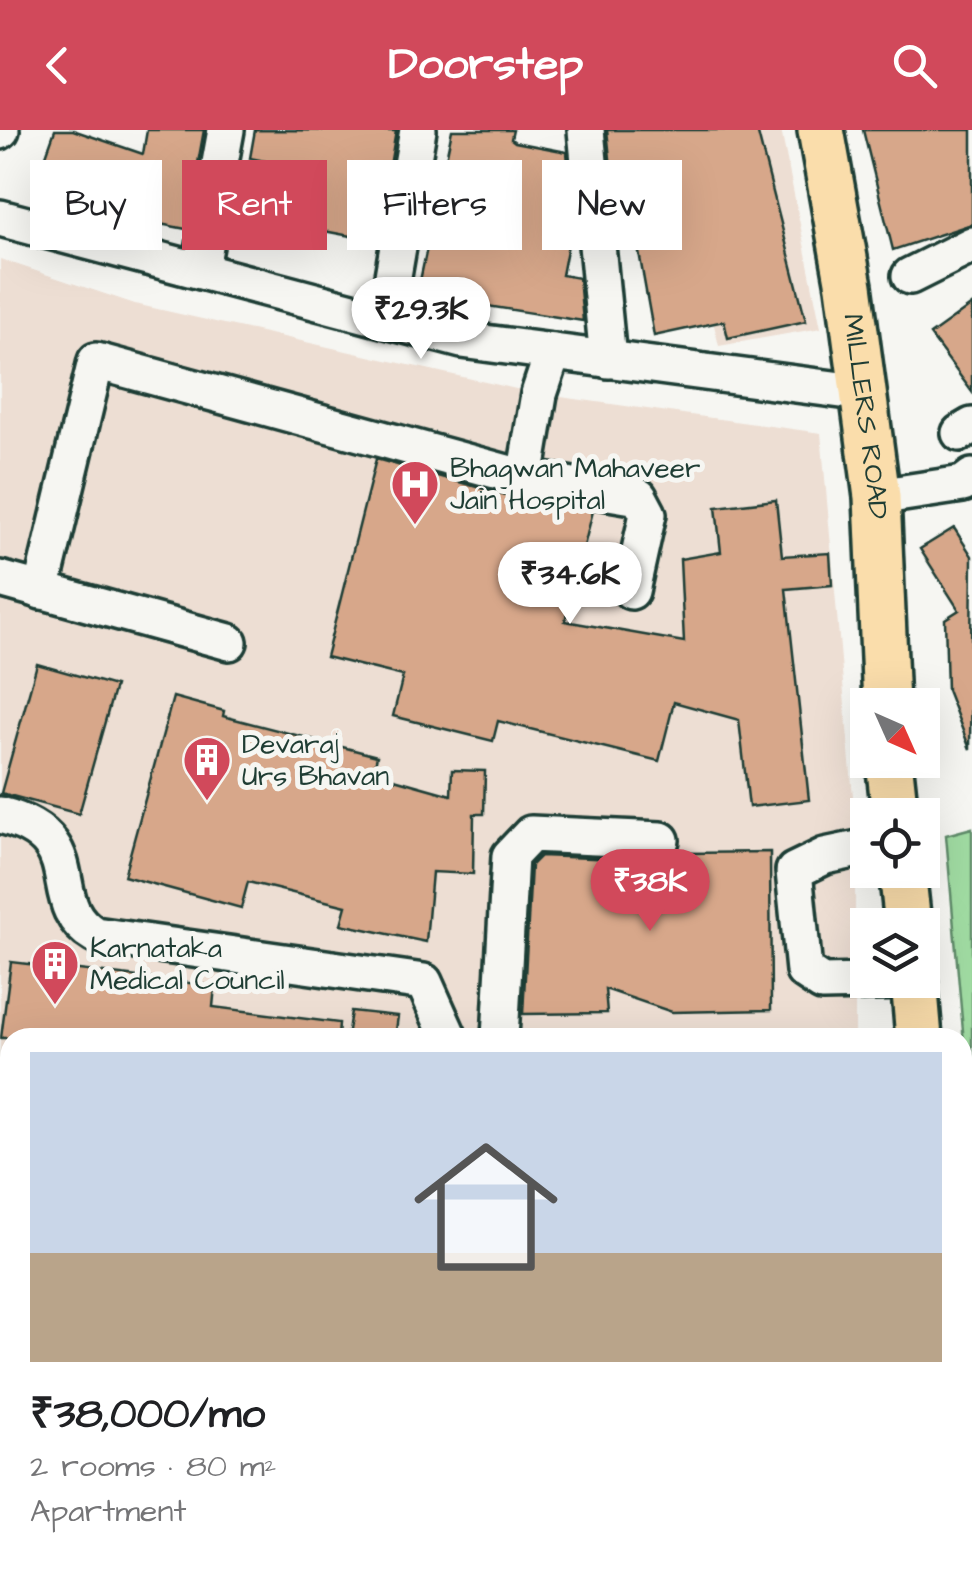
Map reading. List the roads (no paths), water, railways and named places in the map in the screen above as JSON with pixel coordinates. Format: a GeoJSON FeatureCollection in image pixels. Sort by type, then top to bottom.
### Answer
{"type":"FeatureCollection","features":[{"type":"Feature","properties":{"kind":"main road","name":"MILLERS ROAD"},"geometry":{"type":"LineString","coordinates":[[820,130],[878,497],[885,688]]}},
{"type":"Feature","properties":{"kind":"main road"},"geometry":{"type":"LineString","coordinates":[[916,998],[918,1028]]}},
{"type":"Feature","properties":{"kind":"street"},"geometry":{"type":"LineString","coordinates":[[201,268],[226,130]]}},
{"type":"Feature","properties":{"kind":"street"},"geometry":{"type":"LineString","coordinates":[[386,317],[418,130]]}},
{"type":"Feature","properties":{"kind":"street"},"geometry":{"type":"LineString","coordinates":[[586,130],[608,360]]}},
{"type":"Feature","properties":{"kind":"street"},"geometry":{"type":"LineString","coordinates":[[0,218],[462,340],[864,393]]}},
{"type":"Feature","properties":{"kind":"street"},"geometry":{"type":"LineString","coordinates":[[910,276],[972,246]]}},
{"type":"Feature","properties":{"kind":"street"},"geometry":{"type":"LineString","coordinates":[[525,478],[539,394],[553,352]]}},
{"type":"Feature","properties":{"kind":"street"},"geometry":{"type":"LineString","coordinates":[[41,590],[96,360],[525,478],[639,498],[648,514],[631,591]]}},
{"type":"Feature","properties":{"kind":"street"},"geometry":{"type":"LineString","coordinates":[[878,497],[969,487]]}},
{"type":"Feature","properties":{"kind":"street"},"geometry":{"type":"LineString","coordinates":[[0,579],[229,642]]}},
{"type":"Feature","properties":{"kind":"street"},"geometry":{"type":"LineString","coordinates":[[0,815],[28,822],[52,844],[65,869],[68,902],[76,924],[95,935],[424,982],[445,1028]]}},
{"type":"Feature","properties":{"kind":"street"},"geometry":{"type":"LineString","coordinates":[[501,1028],[510,856],[531,834],[661,840]]}},
{"type":"Feature","properties":{"kind":"street"},"geometry":{"type":"LineString","coordinates":[[850,851],[825,856],[794,871],[804,970],[822,982],[850,981]]}},
{"type":"Feature","properties":{"kind":"place","name":"Bhagwan Mahaveer Jain Hospital"},"geometry":{"type":"Point","coordinates":[415,526]}},
{"type":"Feature","properties":{"kind":"place","name":"Devaraj Urs Bhavan"},"geometry":{"type":"Point","coordinates":[207,802]}},
{"type":"Feature","properties":{"kind":"place","name":"Karnataka Medical Council"},"geometry":{"type":"Point","coordinates":[55,1006]}}]}
